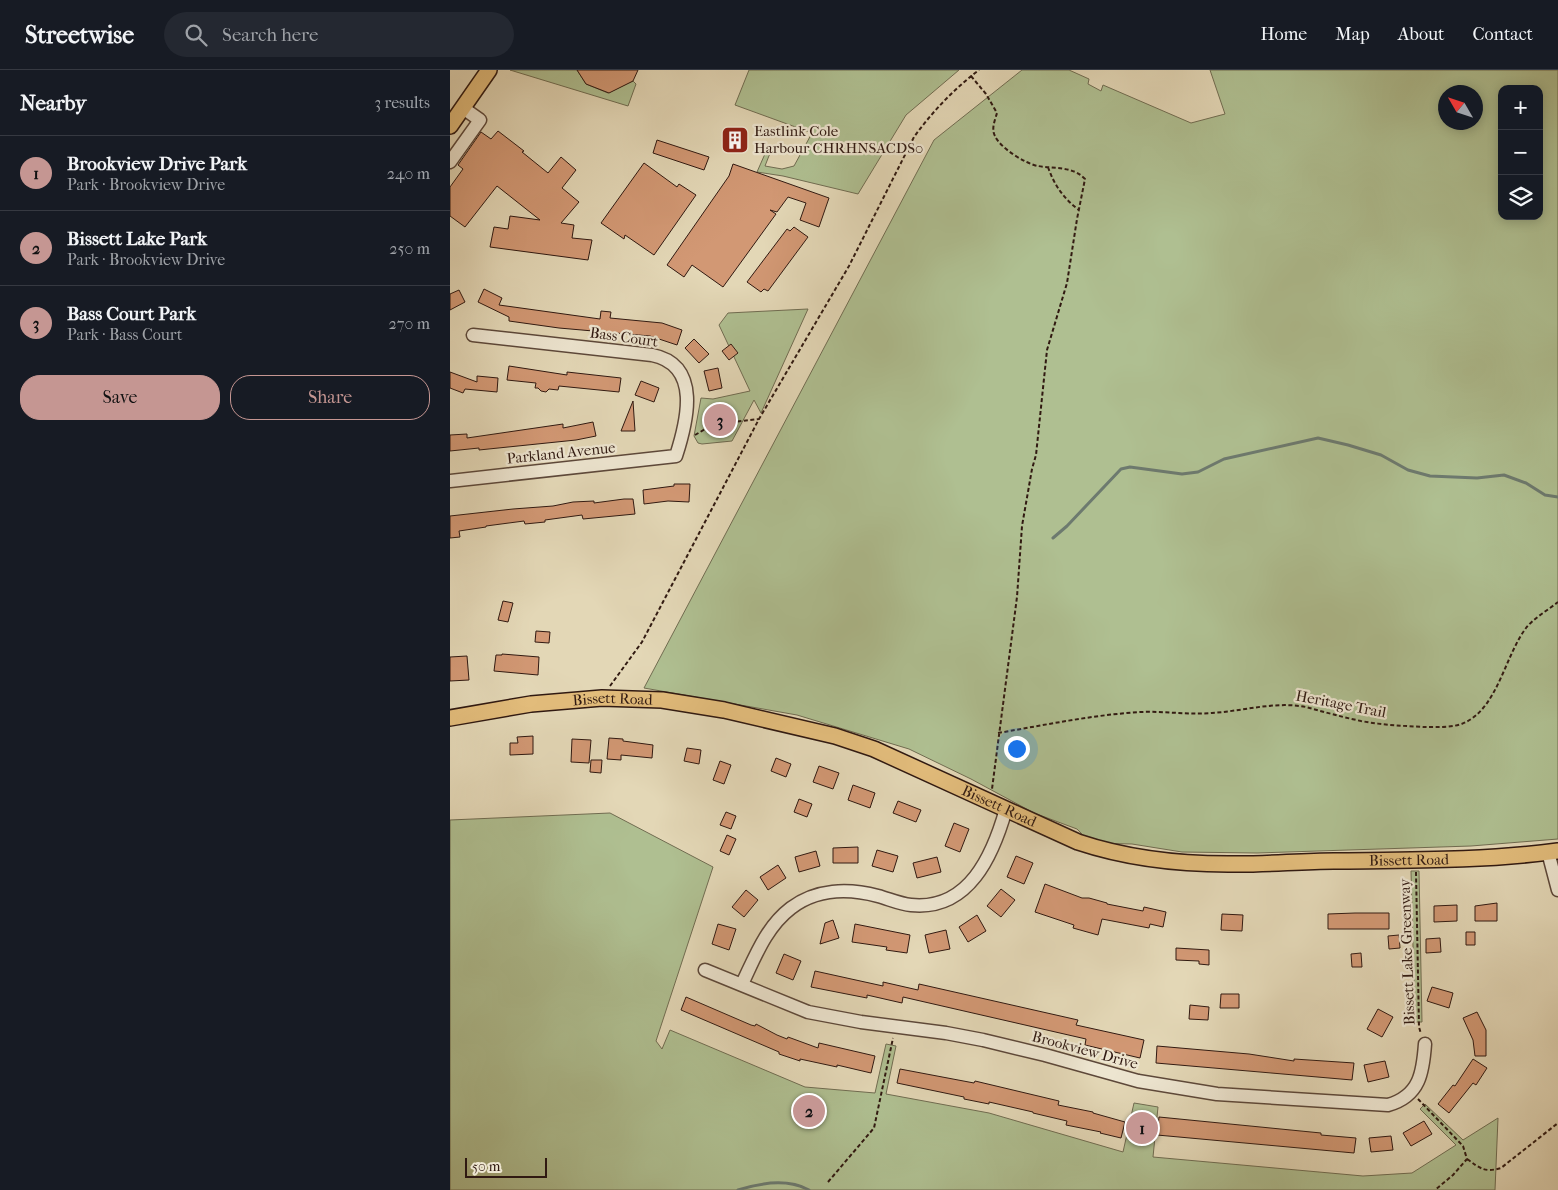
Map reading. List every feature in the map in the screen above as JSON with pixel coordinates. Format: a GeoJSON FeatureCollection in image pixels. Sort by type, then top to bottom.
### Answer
{"type":"FeatureCollection","features":[{"type":"Feature","properties":{"kind":"main road"},"geometry":{"type":"LineString","coordinates":[[450,126],[489,70]]}},
{"type":"Feature","properties":{"kind":"main road","name":"Bissett Road"},"geometry":{"type":"LineString","coordinates":[[450,718],[530,704],[602,698],[653,699],[688,703],[835,736],[874,749],[1078,842],[1103,850],[1149,858],[1193,863],[1228,864],[1416,860],[1553,852]]}},
{"type":"Feature","properties":{"kind":"street"},"geometry":{"type":"LineString","coordinates":[[450,162],[480,120],[463,108]]}},
{"type":"Feature","properties":{"kind":"street","name":"Bass Court"},"geometry":{"type":"LineString","coordinates":[[473,335],[652,355],[666,359],[680,371],[686,388],[685,418],[676,456]]}},
{"type":"Feature","properties":{"kind":"street","name":"Parkland Avenue"},"geometry":{"type":"LineString","coordinates":[[450,481],[676,456]]}},
{"type":"Feature","properties":{"kind":"street"},"geometry":{"type":"LineString","coordinates":[[742,984],[764,940],[775,924],[791,908],[810,897],[835,892],[856,892],[878,896],[902,904],[921,905],[940,902],[957,894],[974,879],[984,865],[1006,809]]}},
{"type":"Feature","properties":{"kind":"street"},"geometry":{"type":"LineString","coordinates":[[1553,852],[1558,890]]}},
{"type":"Feature","properties":{"kind":"street","name":"Brookview Drive"},"geometry":{"type":"LineString","coordinates":[[706,970],[808,1012],[861,1022],[946,1032],[1045,1055],[1119,1077],[1184,1090],[1268,1098],[1388,1105],[1399,1101],[1411,1092]]}},
{"type":"Feature","properties":{"kind":"street"},"geometry":{"type":"LineString","coordinates":[[1411,1092],[1423,1070],[1425,1044]]}},
{"type":"Feature","properties":{"kind":"path"},"geometry":{"type":"LineString","coordinates":[[602,698],[642,642],[759,419],[850,266],[914,138],[926,120],[979,70]]}},
{"type":"Feature","properties":{"kind":"path"},"geometry":{"type":"LineString","coordinates":[[971,76],[986,94],[997,113],[994,135],[1013,154],[1037,166],[1079,173],[1085,179],[1067,283],[1047,350],[1036,455],[1022,526],[1017,597],[1009,647],[1006,687],[998,733],[994,783],[989,801]]}},
{"type":"Feature","properties":{"kind":"path"},"geometry":{"type":"LineString","coordinates":[[1048,167],[1052,181],[1071,204],[1079,210]]}},
{"type":"Feature","properties":{"kind":"path"},"geometry":{"type":"LineString","coordinates":[[680,443],[714,424],[759,419]]}},
{"type":"Feature","properties":{"kind":"path","name":"Heritage Trail"},"geometry":{"type":"LineString","coordinates":[[998,733],[1061,721],[1140,712],[1199,714],[1232,712],[1266,705],[1285,704],[1305,707],[1363,722],[1400,726],[1440,727],[1465,723],[1482,710],[1494,693],[1514,648],[1527,627],[1558,602]]}},
{"type":"Feature","properties":{"kind":"path","name":"Bissett Lake Greenway"},"geometry":{"type":"LineString","coordinates":[[1416,860],[1419,1028],[1425,1044]]}},
{"type":"Feature","properties":{"kind":"path"},"geometry":{"type":"LineString","coordinates":[[828,1182],[874,1128],[896,1026]]}},
{"type":"Feature","properties":{"kind":"path"},"geometry":{"type":"LineString","coordinates":[[1411,1092],[1463,1146],[1467,1159],[1490,1172],[1501,1168],[1558,1123]]}},
{"type":"Feature","properties":{"kind":"path"},"geometry":{"type":"LineString","coordinates":[[1436,1190],[1467,1159]]}},
{"type":"Feature","properties":{"kind":"green space"},"geometry":{"type":"Polygon","coordinates":[[[510,70],[577,70],[586,84],[608,93],[633,81],[636,84],[628,106],[510,70]]]}},
{"type":"Feature","properties":{"kind":"green space"},"geometry":{"type":"Polygon","coordinates":[[[749,70],[959,70],[906,115],[858,194],[783,176],[757,172],[768,147],[772,148],[765,166],[782,169],[794,166],[812,133],[735,105],[749,70]]]}},
{"type":"Feature","properties":{"kind":"green space"},"geometry":{"type":"Polygon","coordinates":[[[1022,70],[1069,70],[1089,79],[1088,84],[1101,91],[1103,85],[1191,123],[1225,114],[1210,70],[1558,70],[1558,839],[1471,846],[1257,853],[1182,852],[1132,844],[1091,843],[1077,829],[1034,813],[971,779],[909,749],[797,715],[644,688],[934,140],[1022,70]]]}},
{"type":"Feature","properties":{"kind":"green space"},"geometry":{"type":"Polygon","coordinates":[[[808,309],[761,413],[754,400],[732,441],[698,443],[694,436],[701,398],[713,399],[750,391],[719,325],[728,313],[808,309]]]}},
{"type":"Feature","properties":{"kind":"green space"},"geometry":{"type":"Polygon","coordinates":[[[610,813],[713,867],[656,1041],[662,1049],[670,1030],[805,1087],[875,1093],[886,1044],[896,1046],[886,1094],[989,1113],[1123,1152],[1134,1103],[1158,1107],[1153,1157],[1363,1176],[1412,1173],[1456,1145],[1420,1109],[1425,1104],[1463,1140],[1498,1118],[1495,1190],[450,1190],[450,820],[610,813]]]}},
{"type":"Feature","properties":{"kind":"green space"},"geometry":{"type":"Polygon","coordinates":[[[1411,871],[1419,871],[1422,1022],[1415,1022],[1411,871]]]}},
{"type":"Feature","properties":{"kind":"building"},"geometry":{"type":"Polygon","coordinates":[[[577,70],[638,70],[633,81],[609,93],[586,84],[577,70]]]}},
{"type":"Feature","properties":{"kind":"building"},"geometry":{"type":"Polygon","coordinates":[[[498,131],[548,173],[561,157],[576,170],[562,188],[579,202],[561,223],[574,225],[572,238],[592,240],[588,260],[490,247],[494,227],[508,229],[510,216],[540,220],[497,186],[465,227],[450,216],[450,187],[463,169],[458,165],[481,132],[491,139],[498,131]]]}},
{"type":"Feature","properties":{"kind":"building","name":"Eastlink Cole Harbour CHRHNSACDS0"},"geometry":{"type":"Polygon","coordinates":[[[733,132],[741,135],[738,144],[729,141],[733,132]]]}},
{"type":"Feature","properties":{"kind":"building"},"geometry":{"type":"Polygon","coordinates":[[[657,140],[709,157],[704,170],[653,153],[657,140]]]}},
{"type":"Feature","properties":{"kind":"building"},"geometry":{"type":"Polygon","coordinates":[[[644,163],[677,187],[679,184],[696,195],[654,255],[625,235],[624,239],[601,223],[644,163]]]}},
{"type":"Feature","properties":{"kind":"building"},"geometry":{"type":"Polygon","coordinates":[[[733,164],[829,198],[819,227],[800,220],[806,203],[788,197],[777,212],[770,210],[776,214],[723,287],[692,265],[684,277],[667,265],[729,176],[733,164]]]}},
{"type":"Feature","properties":{"kind":"building"},"geometry":{"type":"Polygon","coordinates":[[[794,227],[808,237],[768,291],[764,289],[761,292],[747,282],[787,229],[790,231],[794,227]]]}},
{"type":"Feature","properties":{"kind":"building"},"geometry":{"type":"Polygon","coordinates":[[[484,289],[502,298],[499,305],[600,319],[601,311],[611,312],[610,318],[662,323],[682,330],[677,345],[650,336],[559,328],[509,321],[509,317],[478,302],[484,289]]]}},
{"type":"Feature","properties":{"kind":"building"},"geometry":{"type":"Polygon","coordinates":[[[459,290],[465,302],[450,310],[450,294],[459,290]]]}},
{"type":"Feature","properties":{"kind":"building"},"geometry":{"type":"Polygon","coordinates":[[[694,339],[709,354],[699,363],[685,348],[694,339]]]}},
{"type":"Feature","properties":{"kind":"building"},"geometry":{"type":"Polygon","coordinates":[[[731,344],[738,353],[729,360],[722,351],[731,344]]]}},
{"type":"Feature","properties":{"kind":"building"},"geometry":{"type":"Polygon","coordinates":[[[509,366],[567,375],[567,372],[621,378],[619,392],[559,386],[558,390],[549,389],[546,392],[541,391],[535,388],[536,383],[507,380],[509,366]]]}},
{"type":"Feature","properties":{"kind":"building"},"geometry":{"type":"Polygon","coordinates":[[[718,368],[722,388],[709,391],[704,371],[718,368]]]}},
{"type":"Feature","properties":{"kind":"building"},"geometry":{"type":"Polygon","coordinates":[[[450,372],[477,382],[477,376],[498,378],[497,392],[465,389],[463,393],[450,388],[450,372]]]}},
{"type":"Feature","properties":{"kind":"building"},"geometry":{"type":"Polygon","coordinates":[[[641,381],[659,388],[654,402],[635,395],[641,381]]]}},
{"type":"Feature","properties":{"kind":"building"},"geometry":{"type":"Polygon","coordinates":[[[633,401],[635,431],[621,431],[633,401]]]}},
{"type":"Feature","properties":{"kind":"building"},"geometry":{"type":"Polygon","coordinates":[[[593,422],[596,436],[576,440],[479,450],[479,448],[450,451],[450,435],[467,434],[467,438],[563,424],[563,428],[593,422]]]}},
{"type":"Feature","properties":{"kind":"building"},"geometry":{"type":"Polygon","coordinates":[[[674,484],[690,484],[689,502],[668,501],[644,504],[643,490],[674,486],[674,484]]]}},
{"type":"Feature","properties":{"kind":"building"},"geometry":{"type":"Polygon","coordinates":[[[633,499],[635,514],[583,519],[582,515],[525,524],[524,521],[459,531],[460,537],[450,538],[450,516],[553,506],[573,502],[594,501],[594,503],[633,499]]]}},
{"type":"Feature","properties":{"kind":"building"},"geometry":{"type":"Polygon","coordinates":[[[503,601],[513,603],[508,622],[498,620],[503,601]]]}},
{"type":"Feature","properties":{"kind":"building"},"geometry":{"type":"Polygon","coordinates":[[[536,631],[550,632],[549,643],[535,642],[536,631]]]}},
{"type":"Feature","properties":{"kind":"building"},"geometry":{"type":"Polygon","coordinates":[[[496,655],[539,657],[538,675],[494,671],[496,655]]]}},
{"type":"Feature","properties":{"kind":"building"},"geometry":{"type":"Polygon","coordinates":[[[467,656],[469,680],[450,681],[450,657],[467,656]]]}},
{"type":"Feature","properties":{"kind":"building"},"geometry":{"type":"Polygon","coordinates":[[[533,736],[533,754],[510,755],[510,743],[518,743],[517,737],[533,736]]]}},
{"type":"Feature","properties":{"kind":"building"},"geometry":{"type":"Polygon","coordinates":[[[609,738],[653,745],[652,758],[621,755],[621,760],[607,759],[609,738]]]}},
{"type":"Feature","properties":{"kind":"building"},"geometry":{"type":"Polygon","coordinates":[[[572,739],[591,740],[589,763],[571,762],[572,739]]]}},
{"type":"Feature","properties":{"kind":"building"},"geometry":{"type":"Polygon","coordinates":[[[687,748],[701,750],[699,764],[684,761],[687,748]]]}},
{"type":"Feature","properties":{"kind":"building"},"geometry":{"type":"Polygon","coordinates":[[[776,758],[791,764],[786,777],[771,771],[776,758]]]}},
{"type":"Feature","properties":{"kind":"building"},"geometry":{"type":"Polygon","coordinates":[[[591,760],[602,760],[601,773],[590,772],[591,760]]]}},
{"type":"Feature","properties":{"kind":"building"},"geometry":{"type":"Polygon","coordinates":[[[720,761],[731,765],[724,784],[713,780],[720,761]]]}},
{"type":"Feature","properties":{"kind":"building"},"geometry":{"type":"Polygon","coordinates":[[[819,766],[839,773],[833,789],[813,782],[819,766]]]}},
{"type":"Feature","properties":{"kind":"building"},"geometry":{"type":"Polygon","coordinates":[[[853,785],[875,793],[870,808],[848,800],[853,785]]]}},
{"type":"Feature","properties":{"kind":"building"},"geometry":{"type":"Polygon","coordinates":[[[799,799],[812,804],[807,817],[794,812],[799,799]]]}},
{"type":"Feature","properties":{"kind":"building"},"geometry":{"type":"Polygon","coordinates":[[[898,801],[921,810],[916,822],[893,813],[898,801]]]}},
{"type":"Feature","properties":{"kind":"building"},"geometry":{"type":"Polygon","coordinates":[[[726,812],[736,816],[731,829],[720,825],[726,812]]]}},
{"type":"Feature","properties":{"kind":"building"},"geometry":{"type":"Polygon","coordinates":[[[954,823],[969,829],[960,852],[945,846],[954,823]]]}},
{"type":"Feature","properties":{"kind":"building"},"geometry":{"type":"Polygon","coordinates":[[[727,835],[736,839],[729,855],[720,851],[727,835]]]}},
{"type":"Feature","properties":{"kind":"building"},"geometry":{"type":"Polygon","coordinates":[[[858,847],[858,863],[833,863],[833,848],[858,847]]]}},
{"type":"Feature","properties":{"kind":"building"},"geometry":{"type":"Polygon","coordinates":[[[877,850],[898,856],[893,872],[872,866],[877,850]]]}},
{"type":"Feature","properties":{"kind":"building"},"geometry":{"type":"Polygon","coordinates":[[[816,851],[820,866],[799,872],[795,857],[816,851]]]}},
{"type":"Feature","properties":{"kind":"building"},"geometry":{"type":"Polygon","coordinates":[[[1016,856],[1033,863],[1024,884],[1007,877],[1016,856]]]}},
{"type":"Feature","properties":{"kind":"building"},"geometry":{"type":"Polygon","coordinates":[[[937,857],[941,872],[917,878],[913,863],[937,857]]]}},
{"type":"Feature","properties":{"kind":"building"},"geometry":{"type":"Polygon","coordinates":[[[778,865],[786,878],[768,890],[760,877],[778,865]]]}},
{"type":"Feature","properties":{"kind":"building"},"geometry":{"type":"Polygon","coordinates":[[[1045,884],[1082,898],[1089,898],[1107,904],[1143,911],[1144,907],[1166,912],[1163,927],[1150,924],[1149,928],[1102,919],[1098,935],[1073,928],[1074,925],[1035,912],[1045,884]]]}},
{"type":"Feature","properties":{"kind":"building"},"geometry":{"type":"Polygon","coordinates":[[[1001,889],[1015,900],[1001,917],[987,906],[1001,889]]]}},
{"type":"Feature","properties":{"kind":"building"},"geometry":{"type":"Polygon","coordinates":[[[746,890],[758,900],[744,917],[732,907],[746,890]]]}},
{"type":"Feature","properties":{"kind":"building"},"geometry":{"type":"Polygon","coordinates":[[[1497,903],[1497,921],[1475,921],[1475,906],[1497,903]]]}},
{"type":"Feature","properties":{"kind":"building"},"geometry":{"type":"Polygon","coordinates":[[[1457,905],[1457,921],[1434,922],[1434,906],[1457,905]]]}},
{"type":"Feature","properties":{"kind":"building"},"geometry":{"type":"Polygon","coordinates":[[[1389,913],[1389,929],[1328,929],[1328,914],[1389,913]]]}},
{"type":"Feature","properties":{"kind":"building"},"geometry":{"type":"Polygon","coordinates":[[[1222,914],[1243,915],[1242,931],[1221,930],[1222,914]]]}},
{"type":"Feature","properties":{"kind":"building"},"geometry":{"type":"Polygon","coordinates":[[[977,915],[986,931],[968,942],[959,927],[977,915]]]}},
{"type":"Feature","properties":{"kind":"building"},"geometry":{"type":"Polygon","coordinates":[[[833,920],[839,938],[820,944],[825,923],[833,920]]]}},
{"type":"Feature","properties":{"kind":"building"},"geometry":{"type":"Polygon","coordinates":[[[718,924],[736,929],[729,950],[712,944],[718,924]]]}},
{"type":"Feature","properties":{"kind":"building"},"geometry":{"type":"Polygon","coordinates":[[[855,924],[910,935],[907,953],[886,950],[887,947],[852,942],[855,924]]]}},
{"type":"Feature","properties":{"kind":"building"},"geometry":{"type":"Polygon","coordinates":[[[946,930],[950,949],[929,953],[925,935],[946,930]]]}},
{"type":"Feature","properties":{"kind":"building"},"geometry":{"type":"Polygon","coordinates":[[[1466,932],[1475,932],[1475,945],[1466,945],[1466,932]]]}},
{"type":"Feature","properties":{"kind":"building"},"geometry":{"type":"Polygon","coordinates":[[[1399,935],[1400,948],[1389,949],[1388,936],[1399,935]]]}},
{"type":"Feature","properties":{"kind":"building"},"geometry":{"type":"Polygon","coordinates":[[[1440,938],[1441,952],[1426,953],[1426,939],[1440,938]]]}},
{"type":"Feature","properties":{"kind":"building"},"geometry":{"type":"Polygon","coordinates":[[[1176,948],[1209,950],[1209,965],[1199,964],[1199,961],[1176,960],[1176,948]]]}},
{"type":"Feature","properties":{"kind":"building"},"geometry":{"type":"Polygon","coordinates":[[[1361,953],[1362,967],[1352,967],[1351,954],[1361,953]]]}},
{"type":"Feature","properties":{"kind":"building"},"geometry":{"type":"Polygon","coordinates":[[[784,954],[801,961],[793,980],[776,973],[784,954]]]}},
{"type":"Feature","properties":{"kind":"building"},"geometry":{"type":"Polygon","coordinates":[[[815,971],[883,986],[883,982],[918,990],[919,984],[1078,1020],[1076,1025],[1144,1040],[1140,1058],[1085,1045],[1086,1039],[903,997],[902,1003],[867,995],[867,998],[811,987],[815,971]]]}},
{"type":"Feature","properties":{"kind":"building"},"geometry":{"type":"Polygon","coordinates":[[[1432,987],[1453,993],[1449,1008],[1427,1001],[1432,987]]]}},
{"type":"Feature","properties":{"kind":"building"},"geometry":{"type":"Polygon","coordinates":[[[1221,994],[1239,994],[1239,1008],[1220,1008],[1221,994]]]}},
{"type":"Feature","properties":{"kind":"building"},"geometry":{"type":"Polygon","coordinates":[[[686,997],[751,1025],[755,1026],[756,1024],[787,1039],[788,1037],[818,1048],[819,1043],[875,1056],[871,1073],[837,1065],[837,1067],[800,1059],[800,1061],[779,1054],[779,1052],[681,1010],[686,997]]]}},
{"type":"Feature","properties":{"kind":"building"},"geometry":{"type":"Polygon","coordinates":[[[1190,1005],[1209,1007],[1208,1020],[1189,1019],[1190,1005]]]}},
{"type":"Feature","properties":{"kind":"building"},"geometry":{"type":"Polygon","coordinates":[[[1378,1009],[1393,1017],[1382,1037],[1367,1029],[1378,1009]]]}},
{"type":"Feature","properties":{"kind":"building"},"geometry":{"type":"Polygon","coordinates":[[[1477,1012],[1486,1030],[1486,1056],[1475,1056],[1473,1040],[1463,1018],[1477,1012]]]}},
{"type":"Feature","properties":{"kind":"building"},"geometry":{"type":"Polygon","coordinates":[[[1157,1046],[1249,1054],[1294,1061],[1294,1059],[1354,1063],[1352,1080],[1156,1063],[1157,1046]]]}},
{"type":"Feature","properties":{"kind":"building"},"geometry":{"type":"Polygon","coordinates":[[[1473,1059],[1487,1068],[1476,1085],[1473,1083],[1449,1113],[1438,1104],[1453,1085],[1455,1086],[1473,1059]]]}},
{"type":"Feature","properties":{"kind":"building"},"geometry":{"type":"Polygon","coordinates":[[[1385,1061],[1389,1077],[1368,1082],[1364,1065],[1385,1061]]]}},
{"type":"Feature","properties":{"kind":"building"},"geometry":{"type":"Polygon","coordinates":[[[900,1069],[974,1083],[975,1081],[1059,1101],[1058,1105],[1093,1112],[1125,1122],[1121,1138],[1066,1125],[1067,1121],[1033,1112],[989,1102],[989,1104],[964,1099],[964,1097],[897,1083],[900,1069]]]}},
{"type":"Feature","properties":{"kind":"building"},"geometry":{"type":"Polygon","coordinates":[[[1159,1117],[1356,1138],[1354,1153],[1157,1135],[1159,1117]]]}},
{"type":"Feature","properties":{"kind":"building"},"geometry":{"type":"Polygon","coordinates":[[[1424,1121],[1432,1134],[1411,1146],[1403,1133],[1424,1121]]]}},
{"type":"Feature","properties":{"kind":"building"},"geometry":{"type":"Polygon","coordinates":[[[1391,1136],[1393,1150],[1371,1152],[1369,1138],[1391,1136]]]}},
{"type":"Feature","properties":{"kind":"waterway"},"geometry":{"type":"LineString","coordinates":[[1053,538],[1067,526],[1121,469],[1130,467],[1182,474],[1198,472],[1224,459],[1318,438],[1381,455],[1408,470],[1430,476],[1477,478],[1504,475],[1526,483],[1545,495],[1558,497]]}},
{"type":"Feature","properties":{"kind":"waterway"},"geometry":{"type":"LineString","coordinates":[[738,1190],[755,1185],[774,1183],[792,1184],[809,1190]]}},
{"type":"Feature","properties":{"kind":"place","name":"Eastlink Cole Harbour CHRHNSACDS0"},"geometry":{"type":"Point","coordinates":[735,140]}},
{"type":"Feature","properties":{"kind":"place","name":"Bass Court Park"},"geometry":{"type":"Point","coordinates":[720,420]}},
{"type":"Feature","properties":{"kind":"place","name":"Bissett Lake Park"},"geometry":{"type":"Point","coordinates":[809,1111]}},
{"type":"Feature","properties":{"kind":"place","name":"Brookview Drive Park"},"geometry":{"type":"Point","coordinates":[1142,1128]}}]}
